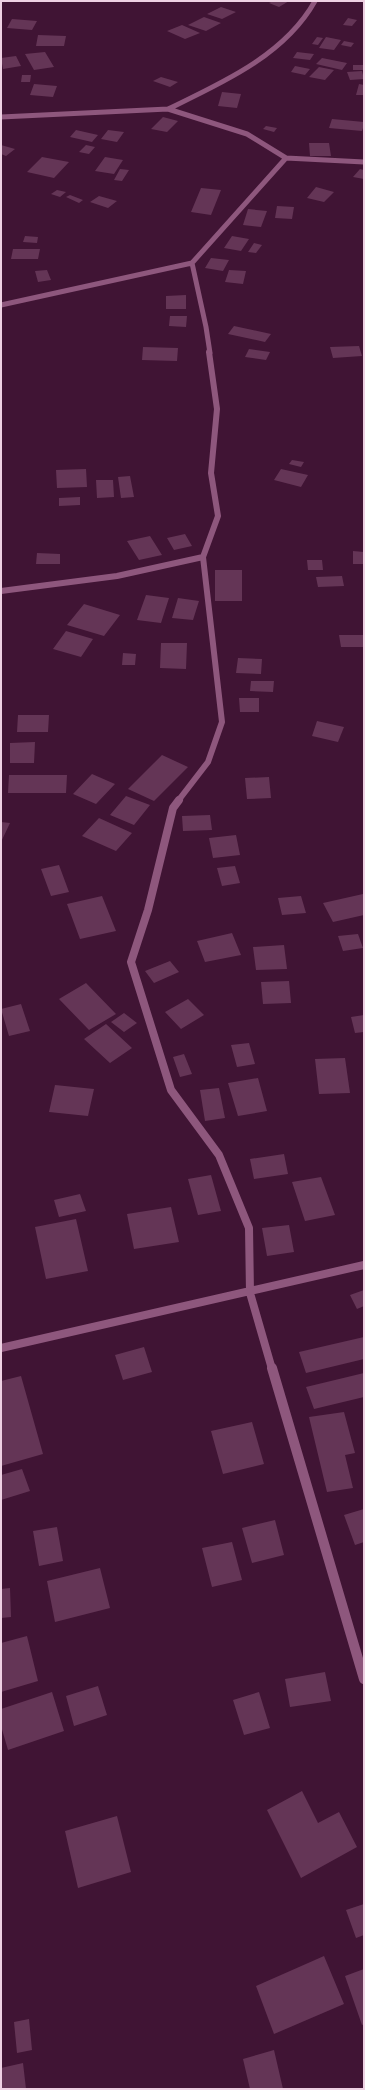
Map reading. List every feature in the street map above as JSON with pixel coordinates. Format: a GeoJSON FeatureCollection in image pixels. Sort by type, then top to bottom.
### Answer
{"type":"FeatureCollection","features":[{"type":"Feature","properties":{"kind":"street"},"geometry":{"type":"LineString","coordinates":[[168,109],[194,97],[284,40],[302,23],[315,1]]}},
{"type":"Feature","properties":{"kind":"street"},"geometry":{"type":"LineString","coordinates":[[1,117],[168,109],[247,134],[286,158],[364,162]]}},
{"type":"Feature","properties":{"kind":"street"},"geometry":{"type":"LineString","coordinates":[[1,305],[192,263],[286,158]]}},
{"type":"Feature","properties":{"kind":"street"},"geometry":{"type":"LineString","coordinates":[[192,263],[206,327],[217,409],[211,473],[218,516],[203,557],[222,722],[208,762],[173,808],[148,910],[131,962],[171,1090],[219,1155],[249,1228],[250,1293],[306,1488],[364,1679]]}},
{"type":"Feature","properties":{"kind":"street"},"geometry":{"type":"LineString","coordinates":[[1,591],[117,576],[203,557]]}},
{"type":"Feature","properties":{"kind":"street"},"geometry":{"type":"LineString","coordinates":[[1,1348],[250,1293],[364,1266]]}},
{"type":"Feature","properties":{"kind":"building"},"geometry":{"type":"Polygon","coordinates":[[[273,1],[289,1],[279,7],[269,3],[273,1]]]}},
{"type":"Feature","properties":{"kind":"building"},"geometry":{"type":"Polygon","coordinates":[[[221,7],[236,12],[222,19],[207,14],[221,7]]]}},
{"type":"Feature","properties":{"kind":"building"},"geometry":{"type":"Polygon","coordinates":[[[204,17],[221,23],[206,31],[188,25],[204,17]]]}},
{"type":"Feature","properties":{"kind":"building"},"geometry":{"type":"Polygon","coordinates":[[[348,18],[357,20],[352,26],[343,25],[348,18]]]}},
{"type":"Feature","properties":{"kind":"building"},"geometry":{"type":"Polygon","coordinates":[[[12,19],[37,21],[32,30],[7,28],[12,19]]]}},
{"type":"Feature","properties":{"kind":"building"},"geometry":{"type":"Polygon","coordinates":[[[182,25],[200,33],[185,39],[167,31],[182,25]]]}},
{"type":"Feature","properties":{"kind":"building"},"geometry":{"type":"Polygon","coordinates":[[[38,35],[66,36],[64,46],[36,46],[38,35]]]}},
{"type":"Feature","properties":{"kind":"building"},"geometry":{"type":"Polygon","coordinates":[[[317,37],[323,38],[318,45],[312,44],[317,37]]]}},
{"type":"Feature","properties":{"kind":"building"},"geometry":{"type":"Polygon","coordinates":[[[326,37],[341,40],[334,50],[319,48],[326,37]]]}},
{"type":"Feature","properties":{"kind":"building"},"geometry":{"type":"Polygon","coordinates":[[[344,41],[354,43],[351,47],[341,45],[344,41]]]}},
{"type":"Feature","properties":{"kind":"building"},"geometry":{"type":"Polygon","coordinates":[[[45,52],[54,67],[34,70],[25,54],[45,52]]]}},
{"type":"Feature","properties":{"kind":"building"},"geometry":{"type":"Polygon","coordinates":[[[297,52],[314,54],[310,60],[293,58],[297,52]]]}},
{"type":"Feature","properties":{"kind":"building"},"geometry":{"type":"Polygon","coordinates":[[[16,56],[21,66],[3,69],[1,58],[16,56]]]}},
{"type":"Feature","properties":{"kind":"building"},"geometry":{"type":"Polygon","coordinates":[[[322,58],[347,63],[342,70],[316,64],[322,58]]]}},
{"type":"Feature","properties":{"kind":"building"},"geometry":{"type":"Polygon","coordinates":[[[353,65],[364,65],[364,70],[353,70],[353,65]]]}},
{"type":"Feature","properties":{"kind":"building"},"geometry":{"type":"Polygon","coordinates":[[[295,66],[310,69],[305,75],[291,72],[295,66]]]}},
{"type":"Feature","properties":{"kind":"building"},"geometry":{"type":"Polygon","coordinates":[[[319,67],[334,70],[325,80],[309,77],[319,67]]]}},
{"type":"Feature","properties":{"kind":"building"},"geometry":{"type":"Polygon","coordinates":[[[362,71],[364,79],[350,80],[347,72],[362,71]]]}},
{"type":"Feature","properties":{"kind":"building"},"geometry":{"type":"Polygon","coordinates":[[[22,75],[31,75],[30,82],[21,82],[22,75]]]}},
{"type":"Feature","properties":{"kind":"building"},"geometry":{"type":"Polygon","coordinates":[[[161,77],[178,82],[170,87],[153,81],[161,77]]]}},
{"type":"Feature","properties":{"kind":"building"},"geometry":{"type":"Polygon","coordinates":[[[34,84],[57,86],[53,97],[30,95],[34,84]]]}},
{"type":"Feature","properties":{"kind":"building"},"geometry":{"type":"Polygon","coordinates":[[[359,84],[364,85],[364,95],[356,95],[359,84]]]}},
{"type":"Feature","properties":{"kind":"building"},"geometry":{"type":"Polygon","coordinates":[[[222,92],[241,94],[237,108],[218,106],[222,92]]]}},
{"type":"Feature","properties":{"kind":"building"},"geometry":{"type":"Polygon","coordinates":[[[163,117],[178,121],[167,132],[151,129],[163,117]]]}},
{"type":"Feature","properties":{"kind":"building"},"geometry":{"type":"Polygon","coordinates":[[[332,119],[364,122],[364,125],[362,131],[329,128],[332,119]]]}},
{"type":"Feature","properties":{"kind":"building"},"geometry":{"type":"Polygon","coordinates":[[[266,126],[277,128],[274,132],[263,129],[266,126]]]}},
{"type":"Feature","properties":{"kind":"building"},"geometry":{"type":"Polygon","coordinates":[[[76,130],[98,135],[92,142],[70,137],[76,130]]]}},
{"type":"Feature","properties":{"kind":"building"},"geometry":{"type":"Polygon","coordinates":[[[108,130],[124,132],[117,142],[101,139],[108,130]]]}},
{"type":"Feature","properties":{"kind":"building"},"geometry":{"type":"Polygon","coordinates":[[[309,143],[329,143],[331,156],[310,156],[309,143]]]}},
{"type":"Feature","properties":{"kind":"building"},"geometry":{"type":"Polygon","coordinates":[[[1,145],[15,149],[6,156],[1,154],[1,145]]]}},
{"type":"Feature","properties":{"kind":"building"},"geometry":{"type":"Polygon","coordinates":[[[86,145],[95,147],[89,154],[79,152],[86,145]]]}},
{"type":"Feature","properties":{"kind":"building"},"geometry":{"type":"Polygon","coordinates":[[[42,157],[69,162],[54,178],[27,172],[42,157]]]}},
{"type":"Feature","properties":{"kind":"building"},"geometry":{"type":"Polygon","coordinates":[[[105,157],[123,160],[114,174],[95,171],[105,157]]]}},
{"type":"Feature","properties":{"kind":"building"},"geometry":{"type":"Polygon","coordinates":[[[120,169],[129,170],[122,181],[114,180],[120,169]]]}},
{"type":"Feature","properties":{"kind":"building"},"geometry":{"type":"Polygon","coordinates":[[[360,169],[364,170],[364,179],[353,177],[360,169]]]}},
{"type":"Feature","properties":{"kind":"building"},"geometry":{"type":"Polygon","coordinates":[[[316,187],[334,192],[324,202],[307,198],[316,187]]]}},
{"type":"Feature","properties":{"kind":"building"},"geometry":{"type":"Polygon","coordinates":[[[201,188],[221,190],[211,215],[191,212],[201,188]]]}},
{"type":"Feature","properties":{"kind":"building"},"geometry":{"type":"Polygon","coordinates":[[[57,190],[66,192],[60,197],[51,194],[57,190]]]}},
{"type":"Feature","properties":{"kind":"building"},"geometry":{"type":"Polygon","coordinates":[[[70,195],[83,200],[79,203],[66,197],[70,195]]]}},
{"type":"Feature","properties":{"kind":"building"},"geometry":{"type":"Polygon","coordinates":[[[99,196],[117,201],[108,208],[90,202],[99,196]]]}},
{"type":"Feature","properties":{"kind":"building"},"geometry":{"type":"Polygon","coordinates":[[[277,206],[294,207],[292,219],[275,218],[277,206]]]}},
{"type":"Feature","properties":{"kind":"building"},"geometry":{"type":"Polygon","coordinates":[[[248,209],[267,211],[261,227],[243,225],[248,209]]]}},
{"type":"Feature","properties":{"kind":"building"},"geometry":{"type":"Polygon","coordinates":[[[25,236],[38,237],[37,243],[23,242],[25,236]]]}},
{"type":"Feature","properties":{"kind":"building"},"geometry":{"type":"Polygon","coordinates":[[[232,236],[249,239],[241,251],[224,248],[232,236]]]}},
{"type":"Feature","properties":{"kind":"building"},"geometry":{"type":"Polygon","coordinates":[[[254,243],[262,245],[256,253],[248,252],[254,243]]]}},
{"type":"Feature","properties":{"kind":"building"},"geometry":{"type":"Polygon","coordinates":[[[13,249],[40,249],[38,259],[11,259],[13,249]]]}},
{"type":"Feature","properties":{"kind":"building"},"geometry":{"type":"Polygon","coordinates":[[[211,258],[229,260],[223,271],[205,268],[211,258]]]}},
{"type":"Feature","properties":{"kind":"building"},"geometry":{"type":"Polygon","coordinates":[[[47,270],[51,280],[38,282],[35,271],[47,270]]]}},
{"type":"Feature","properties":{"kind":"building"},"geometry":{"type":"Polygon","coordinates":[[[229,270],[246,271],[243,284],[225,282],[229,270]]]}},
{"type":"Feature","properties":{"kind":"building"},"geometry":{"type":"Polygon","coordinates":[[[186,295],[186,309],[166,309],[166,296],[186,295]]]}},
{"type":"Feature","properties":{"kind":"building"},"geometry":{"type":"Polygon","coordinates":[[[170,316],[187,316],[186,327],[169,326],[170,316]]]}},
{"type":"Feature","properties":{"kind":"building"},"geometry":{"type":"Polygon","coordinates":[[[234,326],[271,334],[265,342],[228,334],[234,326]]]}},
{"type":"Feature","properties":{"kind":"building"},"geometry":{"type":"Polygon","coordinates":[[[359,346],[362,356],[333,358],[330,347],[359,346]]]}},
{"type":"Feature","properties":{"kind":"building"},"geometry":{"type":"Polygon","coordinates":[[[143,347],[178,348],[177,361],[142,360],[143,347]]]}},
{"type":"Feature","properties":{"kind":"building"},"geometry":{"type":"Polygon","coordinates":[[[249,349],[270,352],[266,360],[245,357],[249,349]]]}},
{"type":"Feature","properties":{"kind":"building"},"geometry":{"type":"Polygon","coordinates":[[[292,460],[304,462],[301,467],[289,464],[292,460]]]}},
{"type":"Feature","properties":{"kind":"building"},"geometry":{"type":"Polygon","coordinates":[[[86,469],[87,487],[57,488],[56,470],[86,469]]]}},
{"type":"Feature","properties":{"kind":"building"},"geometry":{"type":"Polygon","coordinates":[[[281,469],[308,475],[301,487],[274,480],[281,469]]]}},
{"type":"Feature","properties":{"kind":"building"},"geometry":{"type":"Polygon","coordinates":[[[130,476],[134,497],[121,498],[118,477],[130,476]]]}},
{"type":"Feature","properties":{"kind":"building"},"geometry":{"type":"Polygon","coordinates":[[[96,480],[113,480],[114,497],[97,498],[96,480]]]}},
{"type":"Feature","properties":{"kind":"building"},"geometry":{"type":"Polygon","coordinates":[[[80,497],[80,505],[59,506],[59,498],[80,497]]]}},
{"type":"Feature","properties":{"kind":"building"},"geometry":{"type":"Polygon","coordinates":[[[185,534],[192,546],[174,550],[167,538],[185,534]]]}},
{"type":"Feature","properties":{"kind":"building"},"geometry":{"type":"Polygon","coordinates":[[[150,536],[162,555],[139,560],[127,541],[150,536]]]}},
{"type":"Feature","properties":{"kind":"building"},"geometry":{"type":"Polygon","coordinates":[[[353,551],[364,552],[364,564],[353,564],[353,551]]]}},
{"type":"Feature","properties":{"kind":"building"},"geometry":{"type":"Polygon","coordinates":[[[37,553],[60,554],[60,564],[36,564],[37,553]]]}},
{"type":"Feature","properties":{"kind":"building"},"geometry":{"type":"Polygon","coordinates":[[[307,560],[322,560],[323,570],[308,570],[307,560]]]}},
{"type":"Feature","properties":{"kind":"building"},"geometry":{"type":"Polygon","coordinates":[[[215,570],[242,570],[242,601],[215,601],[215,570]]]}},
{"type":"Feature","properties":{"kind":"building"},"geometry":{"type":"Polygon","coordinates":[[[342,576],[344,586],[318,587],[316,577],[342,576]]]}},
{"type":"Feature","properties":{"kind":"building"},"geometry":{"type":"Polygon","coordinates":[[[146,595],[169,598],[161,623],[137,620],[146,595]]]}},
{"type":"Feature","properties":{"kind":"building"},"geometry":{"type":"Polygon","coordinates":[[[178,598],[199,601],[193,620],[172,618],[178,598]]]}},
{"type":"Feature","properties":{"kind":"building"},"geometry":{"type":"Polygon","coordinates":[[[84,604],[120,615],[104,636],[67,625],[84,604]]]}},
{"type":"Feature","properties":{"kind":"building"},"geometry":{"type":"Polygon","coordinates":[[[66,631],[93,639],[81,657],[53,649],[66,631]]]}},
{"type":"Feature","properties":{"kind":"building"},"geometry":{"type":"Polygon","coordinates":[[[339,635],[363,635],[364,647],[341,647],[339,635]]]}},
{"type":"Feature","properties":{"kind":"building"},"geometry":{"type":"Polygon","coordinates":[[[161,643],[187,643],[186,669],[160,668],[161,643]]]}},
{"type":"Feature","properties":{"kind":"building"},"geometry":{"type":"Polygon","coordinates":[[[123,653],[136,654],[135,665],[122,665],[123,653]]]}},
{"type":"Feature","properties":{"kind":"building"},"geometry":{"type":"Polygon","coordinates":[[[238,658],[262,659],[261,674],[236,673],[238,658]]]}},
{"type":"Feature","properties":{"kind":"building"},"geometry":{"type":"Polygon","coordinates":[[[251,681],[274,681],[273,692],[250,691],[251,681]]]}},
{"type":"Feature","properties":{"kind":"building"},"geometry":{"type":"Polygon","coordinates":[[[239,698],[259,698],[259,712],[240,712],[239,698]]]}},
{"type":"Feature","properties":{"kind":"building"},"geometry":{"type":"Polygon","coordinates":[[[18,715],[49,715],[48,732],[17,732],[18,715]]]}},
{"type":"Feature","properties":{"kind":"building"},"geometry":{"type":"Polygon","coordinates":[[[317,721],[344,727],[338,742],[312,736],[317,721]]]}},
{"type":"Feature","properties":{"kind":"building"},"geometry":{"type":"Polygon","coordinates":[[[35,742],[34,763],[10,763],[10,743],[35,742]]]}},
{"type":"Feature","properties":{"kind":"building"},"geometry":{"type":"Polygon","coordinates":[[[162,755],[188,767],[154,801],[128,789],[162,755]]]}},
{"type":"Feature","properties":{"kind":"building"},"geometry":{"type":"Polygon","coordinates":[[[92,774],[115,784],[96,804],[73,794],[92,774]]]}},
{"type":"Feature","properties":{"kind":"building"},"geometry":{"type":"Polygon","coordinates":[[[9,775],[67,775],[66,793],[8,793],[9,775]]]}},
{"type":"Feature","properties":{"kind":"building"},"geometry":{"type":"Polygon","coordinates":[[[269,777],[271,798],[247,799],[245,778],[269,777]]]}},
{"type":"Feature","properties":{"kind":"building"},"geometry":{"type":"Polygon","coordinates":[[[126,796],[150,805],[134,825],[110,815],[126,796]]]}},
{"type":"Feature","properties":{"kind":"building"},"geometry":{"type":"Polygon","coordinates":[[[210,815],[212,830],[183,831],[182,816],[210,815]]]}},
{"type":"Feature","properties":{"kind":"building"},"geometry":{"type":"Polygon","coordinates":[[[99,818],[132,833],[116,851],[82,836],[99,818]]]}},
{"type":"Feature","properties":{"kind":"building"},"geometry":{"type":"Polygon","coordinates":[[[1,822],[10,823],[1,842],[1,822]]]}},
{"type":"Feature","properties":{"kind":"building"},"geometry":{"type":"Polygon","coordinates":[[[236,835],[240,855],[213,858],[209,838],[236,835]]]}},
{"type":"Feature","properties":{"kind":"building"},"geometry":{"type":"Polygon","coordinates":[[[59,865],[69,892],[51,896],[41,869],[59,865]]]}},
{"type":"Feature","properties":{"kind":"building"},"geometry":{"type":"Polygon","coordinates":[[[235,866],[240,883],[222,886],[217,868],[235,866]]]}},
{"type":"Feature","properties":{"kind":"building"},"geometry":{"type":"Polygon","coordinates":[[[363,894],[364,915],[333,922],[323,903],[363,894]]]}},
{"type":"Feature","properties":{"kind":"building"},"geometry":{"type":"Polygon","coordinates":[[[102,896],[116,931],[80,939],[67,904],[102,896]]]}},
{"type":"Feature","properties":{"kind":"building"},"geometry":{"type":"Polygon","coordinates":[[[301,896],[306,913],[282,915],[278,898],[301,896]]]}},
{"type":"Feature","properties":{"kind":"building"},"geometry":{"type":"Polygon","coordinates":[[[232,933],[241,955],[205,962],[197,941],[232,933]]]}},
{"type":"Feature","properties":{"kind":"building"},"geometry":{"type":"Polygon","coordinates":[[[358,934],[363,948],[343,951],[338,936],[358,934]]]}},
{"type":"Feature","properties":{"kind":"building"},"geometry":{"type":"Polygon","coordinates":[[[284,945],[287,969],[256,970],[253,947],[284,945]]]}},
{"type":"Feature","properties":{"kind":"building"},"geometry":{"type":"Polygon","coordinates":[[[170,961],[179,972],[154,983],[145,971],[170,961]]]}},
{"type":"Feature","properties":{"kind":"building"},"geometry":{"type":"Polygon","coordinates":[[[289,981],[291,1003],[263,1004],[261,982],[289,981]]]}},
{"type":"Feature","properties":{"kind":"building"},"geometry":{"type":"Polygon","coordinates":[[[86,983],[116,1014],[89,1030],[59,999],[86,983]]]}},
{"type":"Feature","properties":{"kind":"building"},"geometry":{"type":"Polygon","coordinates":[[[188,999],[204,1015],[181,1029],[165,1012],[188,999]]]}},
{"type":"Feature","properties":{"kind":"building"},"geometry":{"type":"Polygon","coordinates":[[[21,1004],[30,1031],[9,1036],[1,1009],[21,1004]]]}},
{"type":"Feature","properties":{"kind":"building"},"geometry":{"type":"Polygon","coordinates":[[[124,1013],[137,1023],[124,1032],[111,1022],[124,1013]]]}},
{"type":"Feature","properties":{"kind":"building"},"geometry":{"type":"Polygon","coordinates":[[[364,1015],[364,1032],[355,1033],[351,1017],[364,1015]]]}},
{"type":"Feature","properties":{"kind":"building"},"geometry":{"type":"Polygon","coordinates":[[[106,1024],[132,1048],[110,1063],[84,1039],[106,1024]]]}},
{"type":"Feature","properties":{"kind":"building"},"geometry":{"type":"Polygon","coordinates":[[[249,1043],[255,1064],[237,1067],[231,1045],[249,1043]]]}},
{"type":"Feature","properties":{"kind":"building"},"geometry":{"type":"Polygon","coordinates":[[[184,1054],[192,1074],[180,1077],[173,1057],[184,1054]]]}},
{"type":"Feature","properties":{"kind":"building"},"geometry":{"type":"Polygon","coordinates":[[[345,1058],[350,1093],[319,1094],[315,1059],[345,1058]]]}},
{"type":"Feature","properties":{"kind":"building"},"geometry":{"type":"Polygon","coordinates":[[[258,1078],[267,1111],[238,1116],[228,1083],[258,1078]]]}},
{"type":"Feature","properties":{"kind":"building"},"geometry":{"type":"Polygon","coordinates":[[[55,1085],[94,1089],[88,1116],[49,1112],[55,1085]]]}},
{"type":"Feature","properties":{"kind":"building"},"geometry":{"type":"Polygon","coordinates":[[[219,1088],[225,1118],[205,1121],[200,1090],[219,1088]]]}},
{"type":"Feature","properties":{"kind":"building"},"geometry":{"type":"Polygon","coordinates":[[[284,1154],[288,1174],[254,1179],[250,1159],[284,1154]]]}},
{"type":"Feature","properties":{"kind":"building"},"geometry":{"type":"Polygon","coordinates":[[[211,1175],[221,1211],[198,1215],[188,1179],[211,1175]]]}},
{"type":"Feature","properties":{"kind":"building"},"geometry":{"type":"Polygon","coordinates":[[[321,1177],[335,1215],[305,1221],[292,1182],[321,1177]]]}},
{"type":"Feature","properties":{"kind":"building"},"geometry":{"type":"Polygon","coordinates":[[[80,1194],[86,1211],[59,1217],[54,1200],[80,1194]]]}},
{"type":"Feature","properties":{"kind":"building"},"geometry":{"type":"Polygon","coordinates":[[[171,1207],[179,1242],[134,1249],[127,1214],[171,1207]]]}},
{"type":"Feature","properties":{"kind":"building"},"geometry":{"type":"Polygon","coordinates":[[[76,1219],[88,1271],[46,1279],[35,1227],[76,1219]]]}},
{"type":"Feature","properties":{"kind":"building"},"geometry":{"type":"Polygon","coordinates":[[[289,1225],[294,1252],[267,1256],[262,1228],[289,1225]]]}},
{"type":"Feature","properties":{"kind":"building"},"geometry":{"type":"Polygon","coordinates":[[[364,1290],[364,1306],[357,1309],[350,1295],[364,1290]]]}},
{"type":"Feature","properties":{"kind":"building"},"geometry":{"type":"Polygon","coordinates":[[[364,1337],[364,1359],[306,1373],[299,1352],[364,1337]]]}},
{"type":"Feature","properties":{"kind":"building"},"geometry":{"type":"Polygon","coordinates":[[[144,1347],[152,1372],[123,1380],[115,1355],[144,1347]]]}},
{"type":"Feature","properties":{"kind":"building"},"geometry":{"type":"Polygon","coordinates":[[[364,1373],[364,1397],[314,1409],[306,1387],[364,1373]]]}},
{"type":"Feature","properties":{"kind":"building"},"geometry":{"type":"Polygon","coordinates":[[[21,1376],[43,1454],[1,1466],[1,1381],[21,1376]]]}},
{"type":"Feature","properties":{"kind":"building"},"geometry":{"type":"Polygon","coordinates":[[[344,1412],[355,1453],[345,1455],[353,1488],[327,1492],[309,1417],[344,1412]]]}},
{"type":"Feature","properties":{"kind":"building"},"geometry":{"type":"Polygon","coordinates":[[[252,1422],[264,1464],[223,1474],[211,1431],[252,1422]]]}},
{"type":"Feature","properties":{"kind":"building"},"geometry":{"type":"Polygon","coordinates":[[[22,1469],[30,1491],[1,1500],[1,1475],[22,1469]]]}},
{"type":"Feature","properties":{"kind":"building"},"geometry":{"type":"Polygon","coordinates":[[[364,1509],[364,1542],[355,1545],[344,1515],[364,1509]]]}},
{"type":"Feature","properties":{"kind":"building"},"geometry":{"type":"Polygon","coordinates":[[[275,1520],[284,1555],[252,1563],[242,1528],[275,1520]]]}},
{"type":"Feature","properties":{"kind":"building"},"geometry":{"type":"Polygon","coordinates":[[[57,1527],[63,1561],[39,1566],[33,1531],[57,1527]]]}},
{"type":"Feature","properties":{"kind":"building"},"geometry":{"type":"Polygon","coordinates":[[[232,1542],[242,1580],[212,1587],[202,1548],[232,1542]]]}},
{"type":"Feature","properties":{"kind":"building"},"geometry":{"type":"Polygon","coordinates":[[[100,1568],[110,1608],[55,1622],[47,1581],[100,1568]]]}},
{"type":"Feature","properties":{"kind":"building"},"geometry":{"type":"Polygon","coordinates":[[[10,1588],[11,1617],[1,1618],[1,1589],[10,1588]]]}},
{"type":"Feature","properties":{"kind":"building"},"geometry":{"type":"Polygon","coordinates":[[[27,1636],[38,1681],[1,1692],[1,1643],[27,1636]]]}},
{"type":"Feature","properties":{"kind":"building"},"geometry":{"type":"Polygon","coordinates":[[[325,1672],[331,1701],[290,1707],[285,1679],[325,1672]]]}},
{"type":"Feature","properties":{"kind":"building"},"geometry":{"type":"Polygon","coordinates":[[[98,1686],[107,1715],[74,1726],[66,1696],[98,1686]]]}},
{"type":"Feature","properties":{"kind":"building"},"geometry":{"type":"Polygon","coordinates":[[[52,1692],[64,1731],[8,1750],[1,1726],[1,1709],[52,1692]]]}},
{"type":"Feature","properties":{"kind":"building"},"geometry":{"type":"Polygon","coordinates":[[[259,1692],[270,1728],[244,1735],[233,1700],[259,1692]]]}},
{"type":"Feature","properties":{"kind":"building"},"geometry":{"type":"Polygon","coordinates":[[[302,1791],[318,1823],[339,1812],[357,1847],[301,1878],[267,1810],[302,1791]]]}},
{"type":"Feature","properties":{"kind":"building"},"geometry":{"type":"Polygon","coordinates":[[[117,1816],[131,1872],[78,1888],[65,1831],[117,1816]]]}},
{"type":"Feature","properties":{"kind":"building"},"geometry":{"type":"Polygon","coordinates":[[[364,1904],[364,1935],[356,1938],[346,1910],[364,1904]]]}},
{"type":"Feature","properties":{"kind":"building"},"geometry":{"type":"Polygon","coordinates":[[[324,1956],[344,2004],[274,2034],[256,1986],[324,1956]]]}},
{"type":"Feature","properties":{"kind":"building"},"geometry":{"type":"Polygon","coordinates":[[[364,1969],[364,2024],[362,2025],[345,1976],[364,1969]]]}},
{"type":"Feature","properties":{"kind":"building"},"geometry":{"type":"Polygon","coordinates":[[[29,2019],[32,2050],[17,2053],[14,2022],[29,2019]]]}},
{"type":"Feature","properties":{"kind":"building"},"geometry":{"type":"Polygon","coordinates":[[[274,2050],[283,2089],[250,2089],[243,2059],[274,2050]]]}},
{"type":"Feature","properties":{"kind":"building"},"geometry":{"type":"Polygon","coordinates":[[[23,2063],[26,2089],[1,2089],[1,2068],[23,2063]]]}}]}
